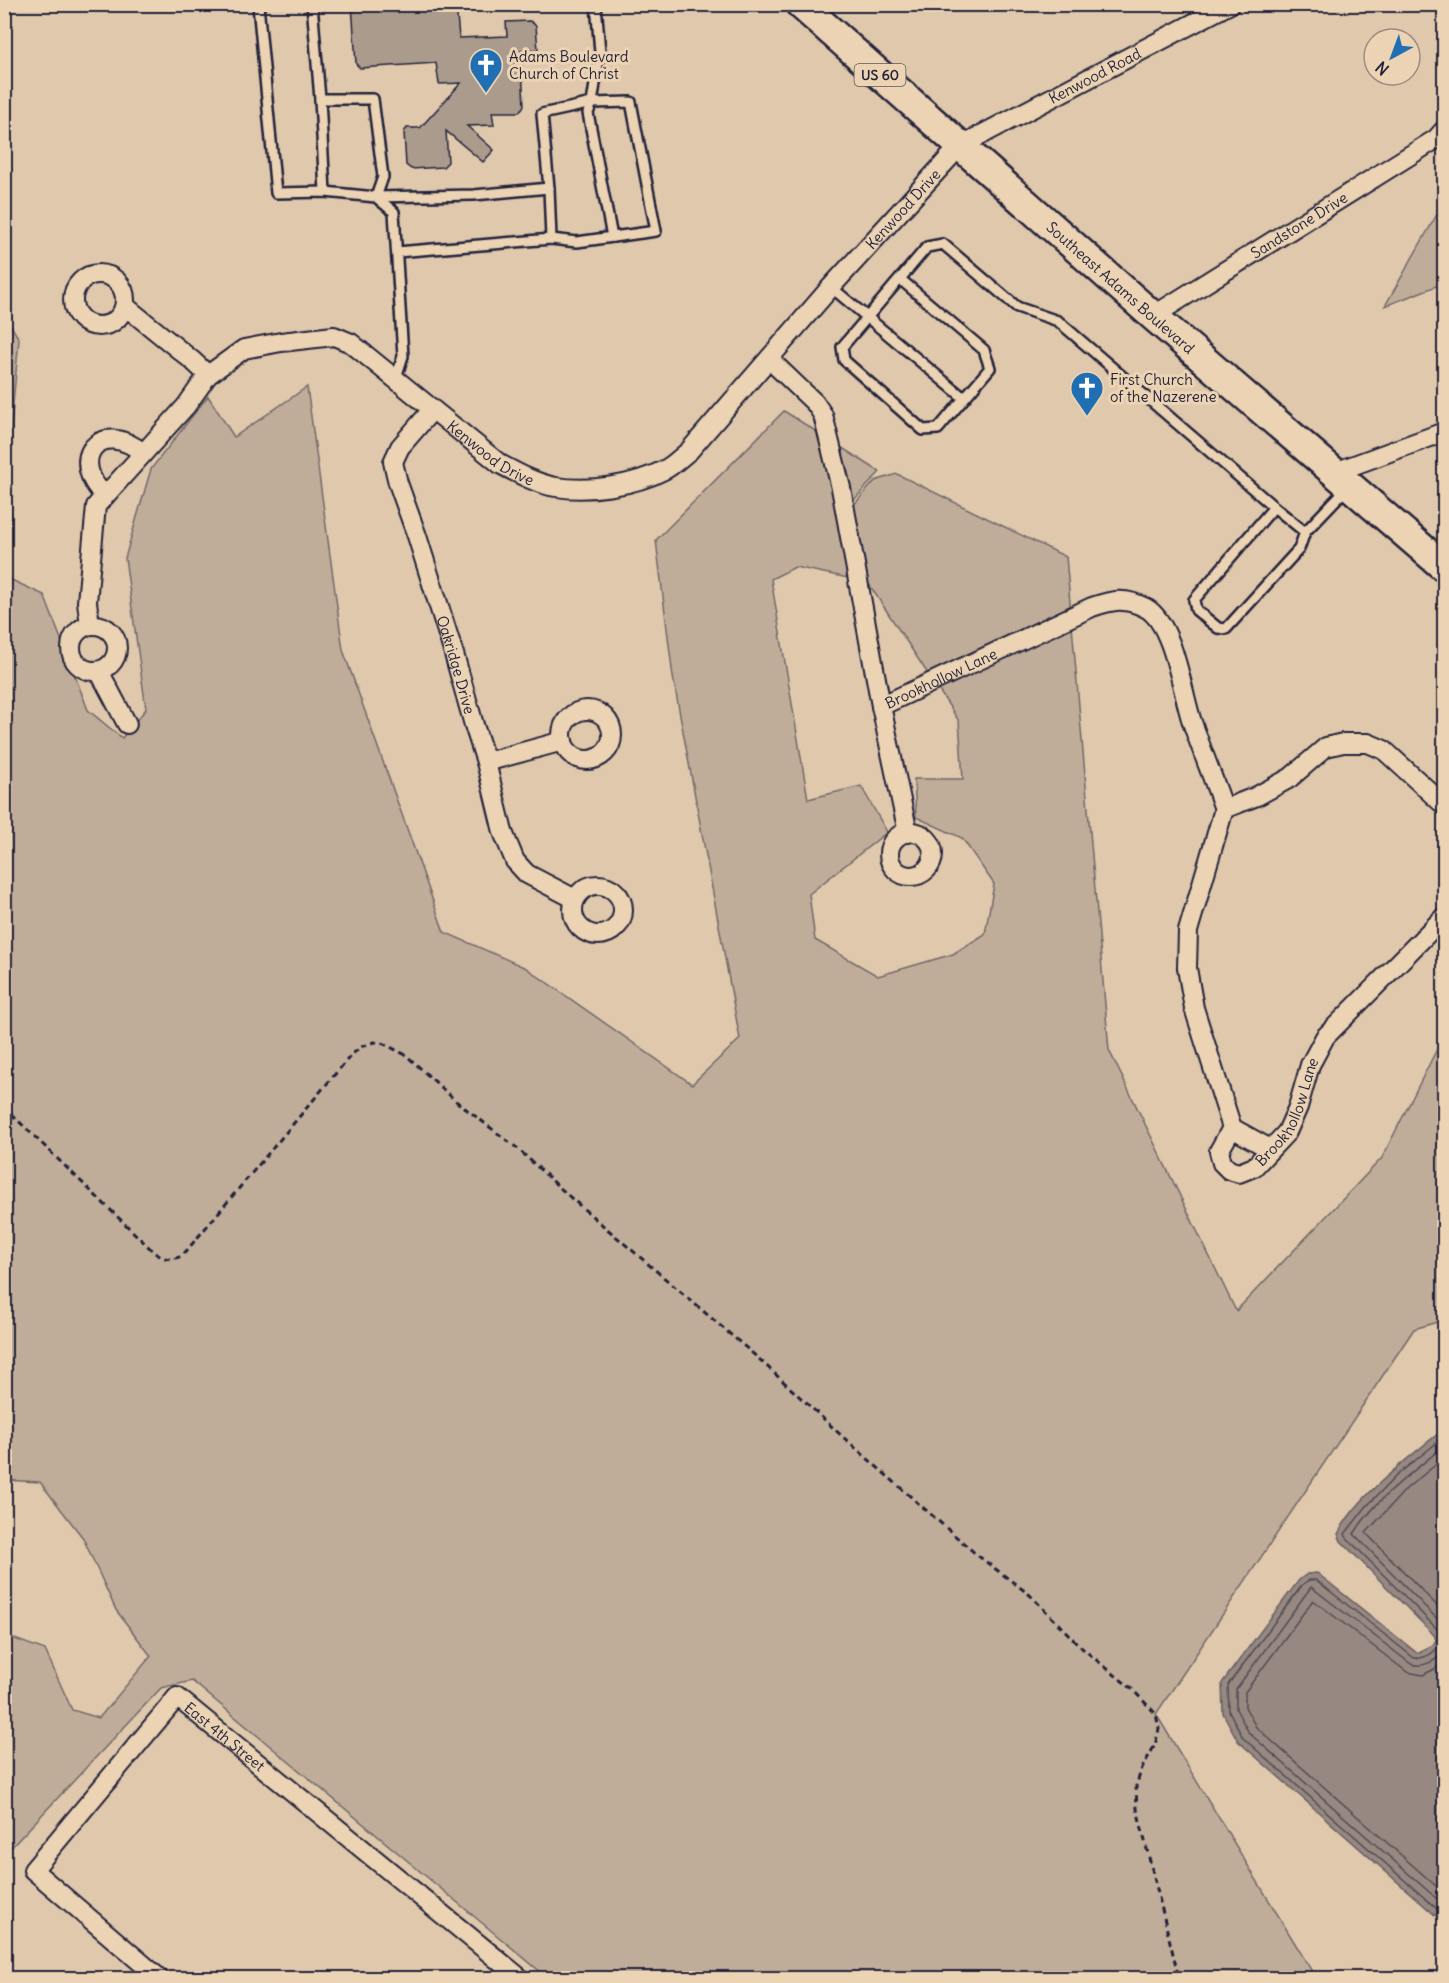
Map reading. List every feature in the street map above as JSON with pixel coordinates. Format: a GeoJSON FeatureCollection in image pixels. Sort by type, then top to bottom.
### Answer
{"type":"FeatureCollection","features":[{"type":"Feature","properties":{"kind":"main road","name":"Southeast Adams Boulevard"},"geometry":{"type":"LineString","coordinates":[[800,4],[1153,316],[1444,567]]}},
{"type":"Feature","properties":{"kind":"street","name":"Kenwood Road"},"geometry":{"type":"LineString","coordinates":[[960,146],[1230,4]]}},
{"type":"Feature","properties":{"kind":"street","name":"Sandstone Drive"},"geometry":{"type":"LineString","coordinates":[[1153,316],[1436,139],[1444,130]]}},
{"type":"Feature","properties":{"kind":"street","name":"Kenwood Drive"},"geometry":{"type":"LineString","coordinates":[[90,625],[87,602],[96,506],[186,406],[208,375],[244,349],[334,336],[351,343],[500,464],[519,474],[555,487],[613,487],[639,480],[665,470],[689,451],[831,287],[960,146]]}},
{"type":"Feature","properties":{"kind":"street"},"geometry":{"type":"LineString","coordinates":[[124,306],[208,375]]}},
{"type":"Feature","properties":{"kind":"street","name":"Brookhollow Lane"},"geometry":{"type":"LineString","coordinates":[[769,359],[815,403],[823,415],[841,488],[881,706],[1092,607],[1116,599],[1133,603],[1148,609],[1162,626],[1175,656],[1191,720],[1224,809]]}},
{"type":"Feature","properties":{"kind":"street","name":"Oakridge Drive"},"geometry":{"type":"LineString","coordinates":[[432,410],[400,447],[393,462],[398,483],[417,536],[486,762],[503,832],[515,861],[527,874],[575,899]]}},
{"type":"Feature","properties":{"kind":"street"},"geometry":{"type":"LineString","coordinates":[[1342,478],[1444,432]]}},
{"type":"Feature","properties":{"kind":"street"},"geometry":{"type":"LineString","coordinates":[[105,496],[96,488],[90,477],[87,464],[93,448],[99,442],[114,439],[143,453]]}},
{"type":"Feature","properties":{"kind":"street"},"geometry":{"type":"LineString","coordinates":[[90,625],[101,625],[108,629],[117,641],[116,657],[106,668],[99,671],[84,669],[73,658],[71,651],[74,636],[79,630],[90,625]]}},
{"type":"Feature","properties":{"kind":"street"},"geometry":{"type":"LineString","coordinates":[[99,671],[127,724]]}},
{"type":"Feature","properties":{"kind":"street"},"geometry":{"type":"LineString","coordinates":[[881,706],[908,832]]}},
{"type":"Feature","properties":{"kind":"street"},"geometry":{"type":"LineString","coordinates":[[486,762],[563,741]]}},
{"type":"Feature","properties":{"kind":"street"},"geometry":{"type":"LineString","coordinates":[[1270,1149],[1232,1128],[1194,1008],[1187,968],[1188,931],[1224,809],[1257,796],[1290,778],[1326,747],[1343,743],[1368,743],[1384,750],[1444,805]]}},
{"type":"Feature","properties":{"kind":"street","name":"Brookhollow Lane"},"geometry":{"type":"LineString","coordinates":[[1232,1128],[1219,1151],[1222,1162],[1229,1170],[1239,1173],[1254,1167],[1287,1132],[1298,1107],[1310,1065],[1325,1037],[1444,917]]}},
{"type":"Feature","properties":{"kind":"street","name":"East 4th Street"},"geometry":{"type":"LineString","coordinates":[[159,1978],[33,1870],[177,1697],[520,1978]]}},
{"type":"Feature","properties":{"kind":"lane"},"geometry":{"type":"LineString","coordinates":[[262,4],[258,5],[276,193],[325,192],[376,197],[474,195],[549,188]]}},
{"type":"Feature","properties":{"kind":"lane"},"geometry":{"type":"LineString","coordinates":[[312,4],[325,192]]}},
{"type":"Feature","properties":{"kind":"lane"},"geometry":{"type":"LineString","coordinates":[[596,4],[600,52],[592,103],[588,113],[612,237]]}},
{"type":"Feature","properties":{"kind":"lane"},"geometry":{"type":"LineString","coordinates":[[320,99],[373,99],[383,177],[376,197]]}},
{"type":"Feature","properties":{"kind":"lane"},"geometry":{"type":"LineString","coordinates":[[397,252],[551,239],[577,242],[656,231],[631,102],[592,103],[542,114],[551,239]]}},
{"type":"Feature","properties":{"kind":"lane"},"geometry":{"type":"LineString","coordinates":[[376,197],[394,212],[403,356],[395,381]]}},
{"type":"Feature","properties":{"kind":"lane"},"geometry":{"type":"LineString","coordinates":[[900,279],[984,350],[990,368],[938,429],[923,430],[844,360],[842,347],[927,247],[943,244],[1017,308],[1058,321],[1305,532]]}},
{"type":"Feature","properties":{"kind":"lane"},"geometry":{"type":"LineString","coordinates":[[831,287],[964,398]]}},
{"type":"Feature","properties":{"kind":"lane"},"geometry":{"type":"LineString","coordinates":[[1274,507],[1194,600],[1196,609],[1218,628],[1226,629],[1299,549],[1305,532],[1342,478]]}},
{"type":"Feature","properties":{"kind":"path"},"geometry":{"type":"LineString","coordinates":[[4,1107],[155,1253],[163,1258],[172,1259],[182,1256],[352,1054],[363,1046],[382,1042],[406,1055],[457,1102],[517,1148],[571,1198],[750,1351],[977,1556],[1030,1595],[1083,1649],[1131,1688],[1156,1714],[1159,1730],[1155,1745],[1142,1768],[1136,1786],[1137,1809],[1179,1978]]}},
{"type":"Feature","properties":{"kind":"shaded area"},"geometry":{"type":"Polygon","coordinates":[[[1444,202],[1444,283],[1385,306],[1444,202]]]}},
{"type":"Feature","properties":{"kind":"shaded area"},"geometry":{"type":"Polygon","coordinates":[[[5,316],[19,339],[9,448],[11,525],[5,537],[5,316]]]}},
{"type":"Feature","properties":{"kind":"shaded area"},"geometry":{"type":"Polygon","coordinates":[[[307,387],[343,650],[444,932],[526,968],[692,1084],[740,1039],[673,677],[656,540],[784,411],[880,472],[838,517],[858,580],[795,567],[771,579],[808,799],[861,786],[887,832],[809,894],[815,940],[878,976],[953,954],[985,934],[994,884],[962,838],[916,817],[914,779],[963,779],[959,721],[855,563],[851,508],[875,481],[897,474],[1066,557],[1109,1050],[1236,1311],[1382,1158],[1444,1035],[1444,1320],[1414,1329],[1156,1714],[1316,1978],[548,1978],[192,1681],[161,1688],[5,1854],[4,1635],[45,1650],[72,1710],[99,1718],[151,1656],[116,1610],[83,1538],[40,1482],[5,1480],[5,577],[44,595],[88,710],[122,738],[146,709],[125,558],[151,469],[208,396],[234,437],[307,387]]]}},
{"type":"Feature","properties":{"kind":"water"},"geometry":{"type":"Polygon","coordinates":[[[1444,1429],[1444,1923],[1238,1741],[1223,1713],[1222,1683],[1299,1580],[1307,1574],[1317,1573],[1417,1653],[1433,1645],[1436,1640],[1434,1635],[1341,1541],[1338,1534],[1346,1520],[1371,1491],[1444,1429]]]}},
{"type":"Feature","properties":{"kind":"building","name":"Adams Boulevard Church of Christ"},"geometry":{"type":"Polygon","coordinates":[[[352,4],[456,4],[459,38],[507,36],[506,22],[530,21],[536,26],[538,50],[521,51],[524,106],[519,112],[492,112],[494,125],[467,126],[494,150],[483,162],[446,131],[448,162],[443,167],[411,169],[406,165],[404,132],[407,128],[420,128],[461,83],[439,84],[436,63],[360,68],[356,64],[352,4]]]}},
{"type":"Feature","properties":{"kind":"place","name":"Adams Boulevard Church of Christ"},"geometry":{"type":"Point","coordinates":[486,94]}},
{"type":"Feature","properties":{"kind":"place","name":"First Church of the Nazerene"},"geometry":{"type":"Point","coordinates":[1087,417]}}]}
